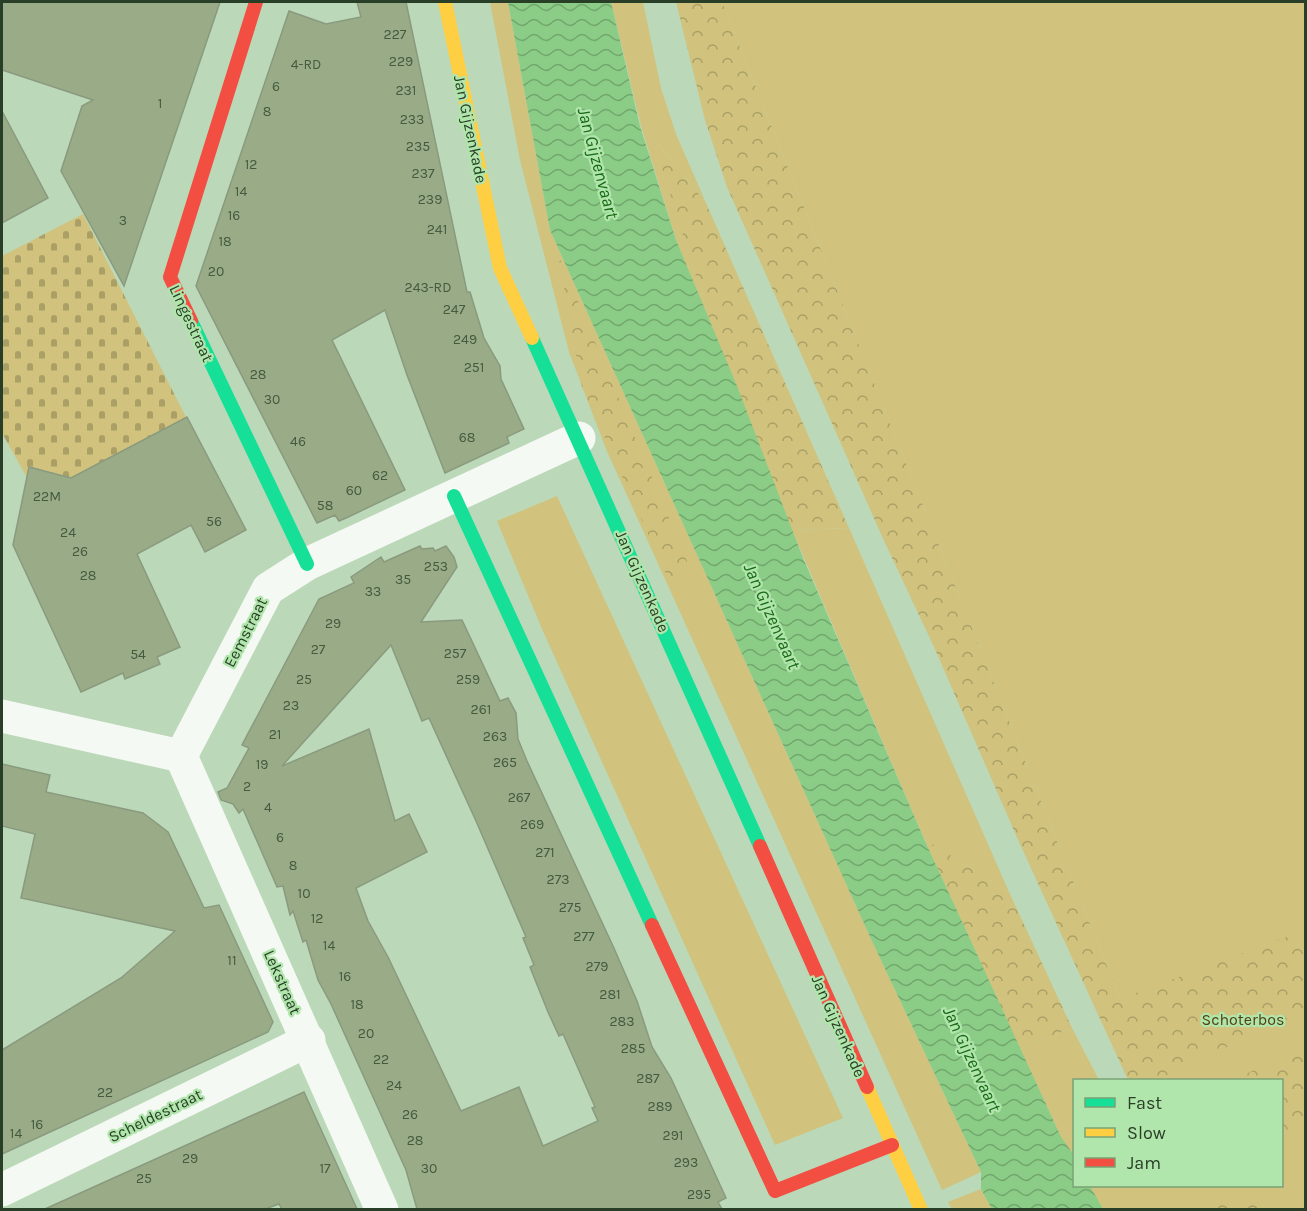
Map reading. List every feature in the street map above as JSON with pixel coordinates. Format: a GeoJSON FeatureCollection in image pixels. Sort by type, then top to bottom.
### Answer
{"type":"FeatureCollection","features":[{"type":"Feature","properties":{"kind":"street","name":"Lingestraat"},"geometry":{"type":"LineString","coordinates":[[256,2],[170,277],[307,564]]}},
{"type":"Feature","properties":{"kind":"street","name":"Jan Gijzenkade"},"geometry":{"type":"LineString","coordinates":[[445,2],[500,268],[579,438],[921,1209]]}},
{"type":"Feature","properties":{"kind":"street","name":"Eemstraat"},"geometry":{"type":"LineString","coordinates":[[181,756],[268,589],[307,564],[579,438]]}},
{"type":"Feature","properties":{"kind":"street"},"geometry":{"type":"LineString","coordinates":[[454,496],[775,1191],[892,1145]]}},
{"type":"Feature","properties":{"kind":"street"},"geometry":{"type":"LineString","coordinates":[[2,716],[181,756]]}},
{"type":"Feature","properties":{"kind":"street","name":"Lekstraat"},"geometry":{"type":"LineString","coordinates":[[181,756],[309,1040],[382,1209]]}},
{"type":"Feature","properties":{"kind":"street","name":"Scheldestraat"},"geometry":{"type":"LineString","coordinates":[[2,1190],[309,1040]]}},
{"type":"Feature","properties":{"kind":"green space"},"geometry":{"type":"Polygon","coordinates":[[[490,2],[508,2],[550,230],[871,939],[981,1172],[942,1190],[606,449],[569,352],[520,160],[490,2]]]}},
{"type":"Feature","properties":{"kind":"green space"},"geometry":{"type":"Polygon","coordinates":[[[611,2],[643,2],[661,88],[676,134],[706,203],[654,139],[711,325],[676,240],[641,126],[611,2]]]}},
{"type":"Feature","properties":{"kind":"green space","name":"Schoterbos"},"geometry":{"type":"Polygon","coordinates":[[[676,2],[722,2],[1120,999],[1305,930],[1305,1011],[1158,1079],[1128,1079],[1019,842],[727,187],[705,120],[676,2]]]}},
{"type":"Feature","properties":{"kind":"green space","name":"Schoterbos"},"geometry":{"type":"Polygon","coordinates":[[[722,2],[1305,2],[1305,1209],[1045,1209],[1056,1126],[1020,1049],[1072,1028],[1098,1079],[1073,1079],[1073,1187],[1283,1187],[1283,1079],[1128,1079],[1120,999],[722,2]]]}},
{"type":"Feature","properties":{"kind":"green space"},"geometry":{"type":"Polygon","coordinates":[[[653,138],[706,203],[849,528],[792,530],[711,325],[653,138]]]}},
{"type":"Feature","properties":{"kind":"green space"},"geometry":{"type":"Polygon","coordinates":[[[83,214],[193,431],[69,493],[31,485],[2,433],[2,256],[83,214]]]}},
{"type":"Feature","properties":{"kind":"green space"},"geometry":{"type":"Polygon","coordinates":[[[558,254],[687,561],[671,585],[582,387],[558,254]]]}},
{"type":"Feature","properties":{"kind":"green space"},"geometry":{"type":"Polygon","coordinates":[[[557,496],[843,1118],[775,1145],[542,629],[497,521],[557,496]]]}},
{"type":"Feature","properties":{"kind":"green space"},"geometry":{"type":"Polygon","coordinates":[[[849,528],[1009,892],[924,839],[792,530],[849,528]]]}},
{"type":"Feature","properties":{"kind":"green space"},"geometry":{"type":"Polygon","coordinates":[[[924,839],[1009,892],[1072,1028],[1020,1049],[924,839]]]}},
{"type":"Feature","properties":{"kind":"green space"},"geometry":{"type":"Polygon","coordinates":[[[1305,1048],[1305,1127],[1283,1133],[1283,1079],[1234,1079],[1305,1048]]]}},
{"type":"Feature","properties":{"kind":"green space"},"geometry":{"type":"Polygon","coordinates":[[[981,1189],[992,1209],[952,1209],[948,1202],[981,1189]]]}},
{"type":"Feature","properties":{"kind":"green space"},"geometry":{"type":"Polygon","coordinates":[[[1243,1199],[1274,1209],[1203,1209],[1218,1201],[1243,1199]]]}},
{"type":"Feature","properties":{"kind":"water","name":"Jan Gijzenvaart"},"geometry":{"type":"Polygon","coordinates":[[[508,2],[611,2],[640,126],[676,240],[737,386],[803,558],[924,839],[1061,1137],[1073,1154],[1073,1187],[1091,1187],[1103,1209],[992,1209],[981,1189],[981,1172],[871,939],[550,230],[508,2]]]}},
{"type":"Feature","properties":{"kind":"building"},"geometry":{"type":"Polygon","coordinates":[[[2,2],[220,2],[124,286],[61,171],[82,106],[93,100],[2,70],[2,2]]]}},
{"type":"Feature","properties":{"kind":"building"},"geometry":{"type":"Polygon","coordinates":[[[357,2],[406,2],[467,292],[470,292],[484,338],[500,366],[501,379],[524,429],[507,437],[509,443],[445,473],[407,375],[385,310],[332,340],[405,490],[339,521],[335,515],[317,523],[196,286],[289,11],[326,24],[361,17],[357,2]]]}},
{"type":"Feature","properties":{"kind":"building"},"geometry":{"type":"Polygon","coordinates":[[[2,111],[48,198],[2,223],[2,111]]]}},
{"type":"Feature","properties":{"kind":"building"},"geometry":{"type":"Polygon","coordinates":[[[187,417],[246,530],[205,552],[191,525],[137,554],[180,647],[157,657],[160,664],[125,679],[123,673],[81,692],[13,545],[29,467],[71,478],[187,417]]]}},
{"type":"Feature","properties":{"kind":"building"},"geometry":{"type":"Polygon","coordinates":[[[420,546],[422,549],[433,548],[435,551],[446,546],[454,557],[457,567],[421,622],[462,620],[500,701],[508,698],[516,713],[518,739],[527,761],[613,946],[637,1001],[652,1047],[671,1078],[726,1198],[718,1202],[722,1209],[417,1209],[406,1170],[318,980],[306,940],[303,942],[293,911],[290,915],[283,886],[277,887],[243,809],[239,813],[233,804],[221,800],[218,792],[227,788],[249,748],[242,745],[319,599],[354,583],[351,577],[381,557],[384,562],[420,546]],[[391,645],[282,766],[369,729],[395,821],[409,814],[427,852],[356,888],[368,921],[388,957],[461,1111],[519,1087],[543,1146],[598,1121],[592,1108],[595,1107],[563,1034],[559,1036],[548,1012],[530,967],[534,965],[523,938],[526,937],[476,821],[429,718],[422,721],[391,645]]]}},
{"type":"Feature","properties":{"kind":"building"},"geometry":{"type":"Polygon","coordinates":[[[2,764],[50,775],[46,792],[143,813],[168,832],[204,908],[219,905],[273,1022],[268,1032],[2,1154],[2,1050],[121,978],[175,931],[21,898],[35,834],[2,826],[2,764]]]}},
{"type":"Feature","properties":{"kind":"building"},"geometry":{"type":"Polygon","coordinates":[[[304,1092],[357,1209],[282,1209],[279,1204],[265,1209],[45,1209],[304,1092]]]}},
{"type":"Feature","properties":{"kind":"traffic: fast"},"geometry":{"type":"LineString","coordinates":[[191,321],[307,564]]}},
{"type":"Feature","properties":{"kind":"traffic: fast"},"geometry":{"type":"LineString","coordinates":[[532,338],[760,846]]}},
{"type":"Feature","properties":{"kind":"traffic: fast"},"geometry":{"type":"LineString","coordinates":[[454,496],[652,925]]}},
{"type":"Feature","properties":{"kind":"traffic: slow"},"geometry":{"type":"LineString","coordinates":[[445,2],[500,268],[532,338]]}},
{"type":"Feature","properties":{"kind":"traffic: slow"},"geometry":{"type":"LineString","coordinates":[[867,1087],[921,1210]]}},
{"type":"Feature","properties":{"kind":"traffic: jam"},"geometry":{"type":"LineString","coordinates":[[191,321],[170,277],[256,2]]}},
{"type":"Feature","properties":{"kind":"traffic: jam"},"geometry":{"type":"LineString","coordinates":[[760,846],[867,1087]]}},
{"type":"Feature","properties":{"kind":"traffic: jam"},"geometry":{"type":"LineString","coordinates":[[652,925],[775,1191],[892,1145]]}}]}
